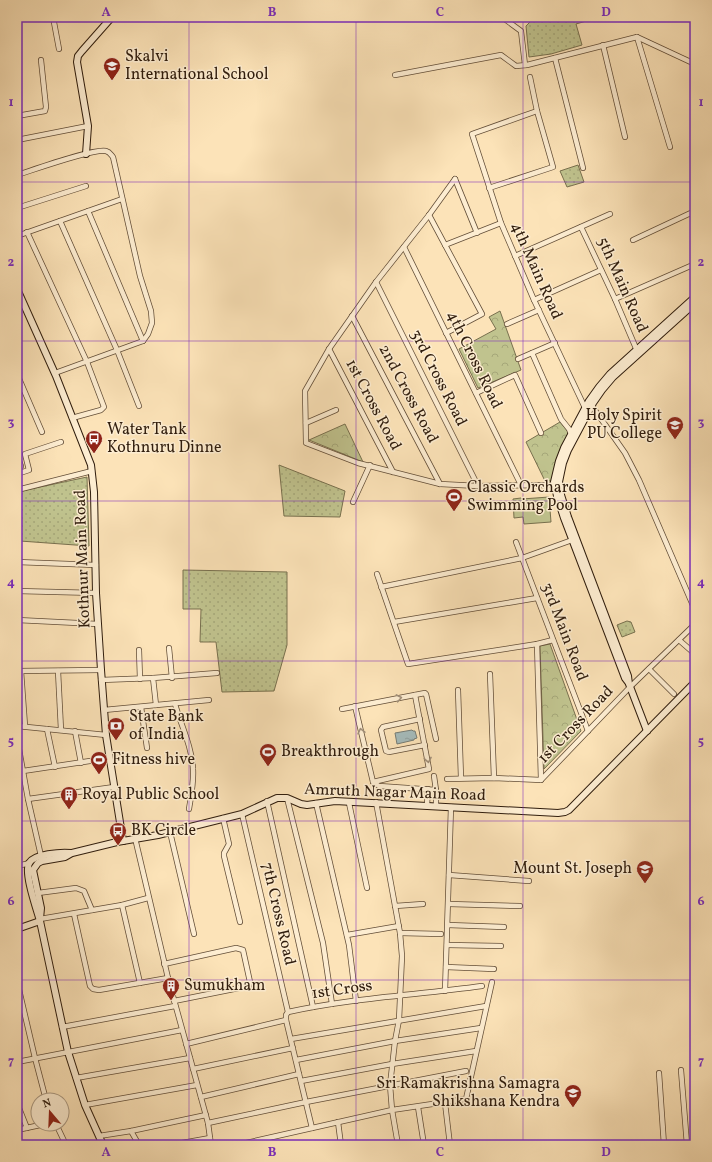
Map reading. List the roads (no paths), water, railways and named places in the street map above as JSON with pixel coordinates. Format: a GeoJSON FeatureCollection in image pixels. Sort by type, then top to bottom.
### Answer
{"type":"FeatureCollection","features":[{"type":"Feature","properties":{"kind":"main road"},"geometry":{"type":"LineString","coordinates":[[86,154],[88,126],[76,62],[82,51],[112,17]]}},
{"type":"Feature","properties":{"kind":"main road","name":"Kothnur Main Road"},"geometry":{"type":"LineString","coordinates":[[17,289],[55,373],[89,457],[92,471],[100,670],[106,735],[123,841]]}},
{"type":"Feature","properties":{"kind":"main road"},"geometry":{"type":"LineString","coordinates":[[638,352],[695,297]]}},
{"type":"Feature","properties":{"kind":"main road"},"geometry":{"type":"LineString","coordinates":[[647,731],[630,685],[625,678],[557,496],[559,461],[588,409],[594,394],[604,380],[695,303]]}},
{"type":"Feature","properties":{"kind":"main road","name":"Amruth Nagar Main Road"},"geometry":{"type":"LineString","coordinates":[[40,920],[41,908],[33,870],[38,863],[65,857],[72,853],[135,838],[170,832],[242,814],[267,801],[277,798],[287,798],[301,804],[335,801],[349,803],[376,802],[558,813],[565,812],[569,810],[695,682]]}},
{"type":"Feature","properties":{"kind":"main road","name":"Amruth Nagar Main Road"},"geometry":{"type":"LineString","coordinates":[[72,853],[64,852],[35,858],[30,863],[28,870],[35,909],[40,920],[68,1052],[85,1105],[100,1136],[102,1144]]}},
{"type":"Feature","properties":{"kind":"main road"},"geometry":{"type":"LineString","coordinates":[[17,929],[40,920]]}},
{"type":"Feature","properties":{"kind":"street"},"geometry":{"type":"LineString","coordinates":[[53,17],[59,49]]}},
{"type":"Feature","properties":{"kind":"street"},"geometry":{"type":"LineString","coordinates":[[502,17],[521,31],[525,65]]}},
{"type":"Feature","properties":{"kind":"street"},"geometry":{"type":"LineString","coordinates":[[395,75],[501,55],[516,66],[525,65],[637,37],[695,64]]}},
{"type":"Feature","properties":{"kind":"street"},"geometry":{"type":"LineString","coordinates":[[637,37],[670,147]]}},
{"type":"Feature","properties":{"kind":"street"},"geometry":{"type":"LineString","coordinates":[[603,45],[625,137]]}},
{"type":"Feature","properties":{"kind":"street"},"geometry":{"type":"LineString","coordinates":[[555,58],[583,168]]}},
{"type":"Feature","properties":{"kind":"street"},"geometry":{"type":"LineString","coordinates":[[17,116],[45,111],[46,107],[41,60]]}},
{"type":"Feature","properties":{"kind":"street"},"geometry":{"type":"LineString","coordinates":[[489,188],[553,167],[537,111],[530,77]]}},
{"type":"Feature","properties":{"kind":"street","name":"4th Main Road"},"geometry":{"type":"LineString","coordinates":[[537,111],[472,134],[489,188],[501,223],[534,300],[588,409],[625,453],[639,480],[695,610]]}},
{"type":"Feature","properties":{"kind":"street"},"geometry":{"type":"LineString","coordinates":[[17,140],[88,126]]}},
{"type":"Feature","properties":{"kind":"street"},"geometry":{"type":"LineString","coordinates":[[17,175],[86,154],[104,151],[110,153],[113,157],[140,276],[151,311],[152,323],[148,334],[143,341],[55,373]]}},
{"type":"Feature","properties":{"kind":"street"},"geometry":{"type":"LineString","coordinates":[[477,233],[455,179],[429,215],[376,282],[329,349],[304,391],[306,443],[358,463],[440,484],[478,486],[557,485]]}},
{"type":"Feature","properties":{"kind":"street"},"geometry":{"type":"LineString","coordinates":[[17,208],[86,186]]}},
{"type":"Feature","properties":{"kind":"street"},"geometry":{"type":"LineString","coordinates":[[17,236],[122,199]]}},
{"type":"Feature","properties":{"kind":"street"},"geometry":{"type":"LineString","coordinates":[[88,211],[143,341]]}},
{"type":"Feature","properties":{"kind":"street"},"geometry":{"type":"LineString","coordinates":[[633,240],[695,211]]}},
{"type":"Feature","properties":{"kind":"street"},"geometry":{"type":"LineString","coordinates":[[515,256],[610,214]]}},
{"type":"Feature","properties":{"kind":"street"},"geometry":{"type":"LineString","coordinates":[[429,215],[482,314],[446,333]]}},
{"type":"Feature","properties":{"kind":"street"},"geometry":{"type":"LineString","coordinates":[[60,220],[117,350],[139,406]]}},
{"type":"Feature","properties":{"kind":"street"},"geometry":{"type":"LineString","coordinates":[[445,246],[501,223]]}},
{"type":"Feature","properties":{"kind":"street","name":"5th Main Road"},"geometry":{"type":"LineString","coordinates":[[581,227],[638,352]]}},
{"type":"Feature","properties":{"kind":"street"},"geometry":{"type":"LineString","coordinates":[[27,232],[87,362],[104,407],[101,410],[72,418]]}},
{"type":"Feature","properties":{"kind":"street","name":"4th Cross Road"},"geometry":{"type":"LineString","coordinates":[[404,247],[521,485]]}},
{"type":"Feature","properties":{"kind":"street"},"geometry":{"type":"LineString","coordinates":[[615,299],[695,264]]}},
{"type":"Feature","properties":{"kind":"street"},"geometry":{"type":"LineString","coordinates":[[534,300],[601,270]]}},
{"type":"Feature","properties":{"kind":"street","name":"3rd Cross Road"},"geometry":{"type":"LineString","coordinates":[[376,282],[478,486]]}},
{"type":"Feature","properties":{"kind":"street"},"geometry":{"type":"LineString","coordinates":[[507,324],[539,310]]}},
{"type":"Feature","properties":{"kind":"street","name":"2nd Cross Road"},"geometry":{"type":"LineString","coordinates":[[352,316],[440,484]]}},
{"type":"Feature","properties":{"kind":"street"},"geometry":{"type":"LineString","coordinates":[[518,359],[555,343]]}},
{"type":"Feature","properties":{"kind":"street","name":"1st Cross Road"},"geometry":{"type":"LineString","coordinates":[[329,349],[393,472]]}},
{"type":"Feature","properties":{"kind":"street"},"geometry":{"type":"LineString","coordinates":[[532,353],[561,419],[572,437]]}},
{"type":"Feature","properties":{"kind":"street"},"geometry":{"type":"LineString","coordinates":[[17,374],[42,432]]}},
{"type":"Feature","properties":{"kind":"street"},"geometry":{"type":"LineString","coordinates":[[476,393],[515,375],[541,432]]}},
{"type":"Feature","properties":{"kind":"street"},"geometry":{"type":"LineString","coordinates":[[306,423],[336,410]]}},
{"type":"Feature","properties":{"kind":"street"},"geometry":{"type":"LineString","coordinates":[[17,473],[29,470],[25,454],[61,442]]}},
{"type":"Feature","properties":{"kind":"street"},"geometry":{"type":"LineString","coordinates":[[17,456],[21,466],[17,473]]}},
{"type":"Feature","properties":{"kind":"street"},"geometry":{"type":"LineString","coordinates":[[354,502],[370,465]]}},
{"type":"Feature","properties":{"kind":"street"},"geometry":{"type":"LineString","coordinates":[[17,490],[92,471]]}},
{"type":"Feature","properties":{"kind":"street"},"geometry":{"type":"LineString","coordinates":[[381,587],[522,558],[574,539]]}},
{"type":"Feature","properties":{"kind":"street","name":"3rd Main Road"},"geometry":{"type":"LineString","coordinates":[[516,542],[588,731]]}},
{"type":"Feature","properties":{"kind":"street"},"geometry":{"type":"LineString","coordinates":[[17,562],[96,565]]}},
{"type":"Feature","properties":{"kind":"street"},"geometry":{"type":"LineString","coordinates":[[377,574],[408,664],[537,644],[553,640]]}},
{"type":"Feature","properties":{"kind":"street"},"geometry":{"type":"LineString","coordinates":[[17,591],[96,593]]}},
{"type":"Feature","properties":{"kind":"street"},"geometry":{"type":"LineString","coordinates":[[394,622],[537,598]]}},
{"type":"Feature","properties":{"kind":"street"},"geometry":{"type":"LineString","coordinates":[[17,620],[98,624]]}},
{"type":"Feature","properties":{"kind":"street","name":"1st Cross Road"},"geometry":{"type":"LineString","coordinates":[[447,779],[494,778],[541,780],[630,685],[679,640],[695,622]]}},
{"type":"Feature","properties":{"kind":"street"},"geometry":{"type":"LineString","coordinates":[[679,640],[695,654]]}},
{"type":"Feature","properties":{"kind":"street"},"geometry":{"type":"LineString","coordinates":[[537,644],[541,780]]}},
{"type":"Feature","properties":{"kind":"street"},"geometry":{"type":"LineString","coordinates":[[169,648],[172,678]]}},
{"type":"Feature","properties":{"kind":"street"},"geometry":{"type":"LineString","coordinates":[[139,650],[140,679]]}},
{"type":"Feature","properties":{"kind":"street"},"geometry":{"type":"LineString","coordinates":[[649,669],[674,694]]}},
{"type":"Feature","properties":{"kind":"street"},"geometry":{"type":"LineString","coordinates":[[25,726],[19,671],[100,670]]}},
{"type":"Feature","properties":{"kind":"street"},"geometry":{"type":"LineString","coordinates":[[58,671],[61,730]]}},
{"type":"Feature","properties":{"kind":"street"},"geometry":{"type":"LineString","coordinates":[[102,680],[172,678],[217,673]]}},
{"type":"Feature","properties":{"kind":"street"},"geometry":{"type":"LineString","coordinates":[[490,674],[494,778]]}},
{"type":"Feature","properties":{"kind":"street"},"geometry":{"type":"LineString","coordinates":[[153,678],[156,706]]}},
{"type":"Feature","properties":{"kind":"street"},"geometry":{"type":"LineString","coordinates":[[458,690],[461,778]]}},
{"type":"Feature","properties":{"kind":"street"},"geometry":{"type":"LineString","coordinates":[[342,709],[424,693],[426,694],[436,739]]}},
{"type":"Feature","properties":{"kind":"street"},"geometry":{"type":"LineString","coordinates":[[373,782],[429,769],[415,694]]}},
{"type":"Feature","properties":{"kind":"street"},"geometry":{"type":"LineString","coordinates":[[104,710],[209,700]]}},
{"type":"Feature","properties":{"kind":"street"},"geometry":{"type":"LineString","coordinates":[[175,704],[184,736],[190,748],[192,760],[193,784],[188,809]]}},
{"type":"Feature","properties":{"kind":"street"},"geometry":{"type":"LineString","coordinates":[[355,706],[373,782],[379,786],[436,790]]}},
{"type":"Feature","properties":{"kind":"street"},"geometry":{"type":"LineString","coordinates":[[140,707],[147,748]]}},
{"type":"Feature","properties":{"kind":"street"},"geometry":{"type":"LineString","coordinates":[[420,719],[383,727],[382,730],[386,751],[389,752],[425,745]]}},
{"type":"Feature","properties":{"kind":"street"},"geometry":{"type":"LineString","coordinates":[[17,726],[106,735]]}},
{"type":"Feature","properties":{"kind":"street"},"geometry":{"type":"LineString","coordinates":[[47,729],[55,766]]}},
{"type":"Feature","properties":{"kind":"street"},"geometry":{"type":"LineString","coordinates":[[75,732],[82,762]]}},
{"type":"Feature","properties":{"kind":"street"},"geometry":{"type":"LineString","coordinates":[[17,738],[41,856]]}},
{"type":"Feature","properties":{"kind":"street"},"geometry":{"type":"LineString","coordinates":[[23,771],[110,758]]}},
{"type":"Feature","properties":{"kind":"street"},"geometry":{"type":"LineString","coordinates":[[434,776],[436,806]]}},
{"type":"Feature","properties":{"kind":"street"},"geometry":{"type":"LineString","coordinates":[[28,798],[114,787]]}},
{"type":"Feature","properties":{"kind":"street"},"geometry":{"type":"LineString","coordinates":[[427,805],[428,789]]}},
{"type":"Feature","properties":{"kind":"street"},"geometry":{"type":"LineString","coordinates":[[287,798],[323,943],[332,1004]]}},
{"type":"Feature","properties":{"kind":"street"},"geometry":{"type":"LineString","coordinates":[[267,801],[313,1007]]}},
{"type":"Feature","properties":{"kind":"street"},"geometry":{"type":"LineString","coordinates":[[376,802],[399,926],[402,956],[399,1020],[394,1041],[390,1085],[392,1110],[398,1145]]}},
{"type":"Feature","properties":{"kind":"street"},"geometry":{"type":"LineString","coordinates":[[316,803],[347,935],[356,1001]]}},
{"type":"Feature","properties":{"kind":"street"},"geometry":{"type":"LineString","coordinates":[[349,803],[366,888]]}},
{"type":"Feature","properties":{"kind":"street"},"geometry":{"type":"LineString","coordinates":[[445,991],[451,807]]}},
{"type":"Feature","properties":{"kind":"street","name":"7th Cross Road"},"geometry":{"type":"LineString","coordinates":[[242,814],[288,1012],[286,1015],[286,1020]]}},
{"type":"Feature","properties":{"kind":"street"},"geometry":{"type":"LineString","coordinates":[[223,818],[230,844],[224,856],[240,922]]}},
{"type":"Feature","properties":{"kind":"street"},"geometry":{"type":"LineString","coordinates":[[170,832],[194,934]]}},
{"type":"Feature","properties":{"kind":"street"},"geometry":{"type":"LineString","coordinates":[[135,838],[174,1003],[206,1114],[211,1145]]}},
{"type":"Feature","properties":{"kind":"street"},"geometry":{"type":"LineString","coordinates":[[17,866],[30,863]]}},
{"type":"Feature","properties":{"kind":"street"},"geometry":{"type":"LineString","coordinates":[[449,875],[529,881]]}},
{"type":"Feature","properties":{"kind":"street"},"geometry":{"type":"LineString","coordinates":[[38,893],[76,888],[84,890],[92,910]]}},
{"type":"Feature","properties":{"kind":"street"},"geometry":{"type":"LineString","coordinates":[[40,920],[122,905],[148,898]]}},
{"type":"Feature","properties":{"kind":"street"},"geometry":{"type":"LineString","coordinates":[[395,906],[423,904]]}},
{"type":"Feature","properties":{"kind":"street"},"geometry":{"type":"LineString","coordinates":[[449,904],[520,906]]}},
{"type":"Feature","properties":{"kind":"street"},"geometry":{"type":"LineString","coordinates":[[122,905],[140,983]]}},
{"type":"Feature","properties":{"kind":"street"},"geometry":{"type":"LineString","coordinates":[[74,914],[90,986],[99,990],[168,978]]}},
{"type":"Feature","properties":{"kind":"street"},"geometry":{"type":"LineString","coordinates":[[448,925],[504,926]]}},
{"type":"Feature","properties":{"kind":"street"},"geometry":{"type":"LineString","coordinates":[[347,935],[399,926]]}},
{"type":"Feature","properties":{"kind":"street"},"geometry":{"type":"LineString","coordinates":[[400,933],[441,934]]}},
{"type":"Feature","properties":{"kind":"street"},"geometry":{"type":"LineString","coordinates":[[447,945],[501,946]]}},
{"type":"Feature","properties":{"kind":"street"},"geometry":{"type":"LineString","coordinates":[[62,1027],[249,986],[250,982],[242,950],[236,948],[164,964]]}},
{"type":"Feature","properties":{"kind":"street"},"geometry":{"type":"LineString","coordinates":[[446,968],[494,969]]}},
{"type":"Feature","properties":{"kind":"street"},"geometry":{"type":"LineString","coordinates":[[17,981],[19,999],[44,1092]]}},
{"type":"Feature","properties":{"kind":"street"},"geometry":{"type":"LineString","coordinates":[[237,1145],[392,1110],[466,1099],[492,982]]}},
{"type":"Feature","properties":{"kind":"street"},"geometry":{"type":"LineString","coordinates":[[400,995],[482,986]]}},
{"type":"Feature","properties":{"kind":"street","name":"1st Cross"},"geometry":{"type":"LineString","coordinates":[[288,1012],[332,1004],[400,995]]}},
{"type":"Feature","properties":{"kind":"street"},"geometry":{"type":"LineString","coordinates":[[291,1039],[486,1006]]}},
{"type":"Feature","properties":{"kind":"street"},"geometry":{"type":"LineString","coordinates":[[186,1044],[286,1020],[312,1128]]}},
{"type":"Feature","properties":{"kind":"street"},"geometry":{"type":"LineString","coordinates":[[296,1060],[394,1041],[481,1028]]}},
{"type":"Feature","properties":{"kind":"street"},"geometry":{"type":"LineString","coordinates":[[17,1062],[182,1030]]}},
{"type":"Feature","properties":{"kind":"street"},"geometry":{"type":"LineString","coordinates":[[193,1069],[293,1048]]}},
{"type":"Feature","properties":{"kind":"street"},"geometry":{"type":"LineString","coordinates":[[301,1081],[392,1064],[476,1051]]}},
{"type":"Feature","properties":{"kind":"street"},"geometry":{"type":"LineString","coordinates":[[76,1078],[190,1058]]}},
{"type":"Feature","properties":{"kind":"street"},"geometry":{"type":"LineString","coordinates":[[208,1123],[466,1070]]}},
{"type":"Feature","properties":{"kind":"street"},"geometry":{"type":"LineString","coordinates":[[681,1070],[687,1145]]}},
{"type":"Feature","properties":{"kind":"street"},"geometry":{"type":"LineString","coordinates":[[659,1073],[664,1145]]}},
{"type":"Feature","properties":{"kind":"street"},"geometry":{"type":"LineString","coordinates":[[201,1097],[299,1074]]}},
{"type":"Feature","properties":{"kind":"street"},"geometry":{"type":"LineString","coordinates":[[85,1105],[198,1085]]}},
{"type":"Feature","properties":{"kind":"street"},"geometry":{"type":"LineString","coordinates":[[17,1103],[27,1128]]}},
{"type":"Feature","properties":{"kind":"street"},"geometry":{"type":"LineString","coordinates":[[445,1103],[450,1145]]}},
{"type":"Feature","properties":{"kind":"street"},"geometry":{"type":"LineString","coordinates":[[418,1106],[424,1145]]}},
{"type":"Feature","properties":{"kind":"street"},"geometry":{"type":"LineString","coordinates":[[100,1136],[131,1131],[206,1114]]}},
{"type":"Feature","properties":{"kind":"street"},"geometry":{"type":"LineString","coordinates":[[338,1122],[341,1145]]}},
{"type":"Feature","properties":{"kind":"street"},"geometry":{"type":"LineString","coordinates":[[17,1130],[30,1127]]}},
{"type":"Feature","properties":{"kind":"street"},"geometry":{"type":"LineString","coordinates":[[131,1131],[139,1145]]}},
{"type":"Feature","properties":{"kind":"street"},"geometry":{"type":"LineString","coordinates":[[60,1132],[66,1145]]}},
{"type":"Feature","properties":{"kind":"street"},"geometry":{"type":"LineString","coordinates":[[171,1145],[210,1138]]}},
{"type":"Feature","properties":{"kind":"street"},"geometry":{"type":"LineString","coordinates":[[88,1145],[102,1144]]}},
{"type":"Feature","properties":{"kind":"water"},"geometry":{"type":"Polygon","coordinates":[[[412,730],[415,731],[417,738],[397,744],[395,733],[412,730]]]}},
{"type":"Feature","properties":{"kind":"place","name":"Skalvi International School"},"geometry":{"type":"Point","coordinates":[112,81]}},
{"type":"Feature","properties":{"kind":"place","name":"Holy Spirit PU College"},"geometry":{"type":"Point","coordinates":[675,440]}},
{"type":"Feature","properties":{"kind":"place","name":"Water Tank Kothnuru Dinne"},"geometry":{"type":"Point","coordinates":[94,454]}},
{"type":"Feature","properties":{"kind":"place","name":"Classic Orchards Swimming Pool"},"geometry":{"type":"Point","coordinates":[454,512]}},
{"type":"Feature","properties":{"kind":"place","name":"State Bank of India"},"geometry":{"type":"Point","coordinates":[116,741]}},
{"type":"Feature","properties":{"kind":"place","name":"Breakthrough"},"geometry":{"type":"Point","coordinates":[268,767]}},
{"type":"Feature","properties":{"kind":"place","name":"Fitness hive"},"geometry":{"type":"Point","coordinates":[99,775]}},
{"type":"Feature","properties":{"kind":"place","name":"Royal Public School"},"geometry":{"type":"Point","coordinates":[69,810]}},
{"type":"Feature","properties":{"kind":"place","name":"BK Circle"},"geometry":{"type":"Point","coordinates":[118,846]}},
{"type":"Feature","properties":{"kind":"place","name":"Mount St. Joseph"},"geometry":{"type":"Point","coordinates":[645,884]}},
{"type":"Feature","properties":{"kind":"place","name":"Sumukham"},"geometry":{"type":"Point","coordinates":[171,1001]}},
{"type":"Feature","properties":{"kind":"place","name":"Sri Ramakrishna Samagra Shikshana Kendra"},"geometry":{"type":"Point","coordinates":[573,1108]}}]}
